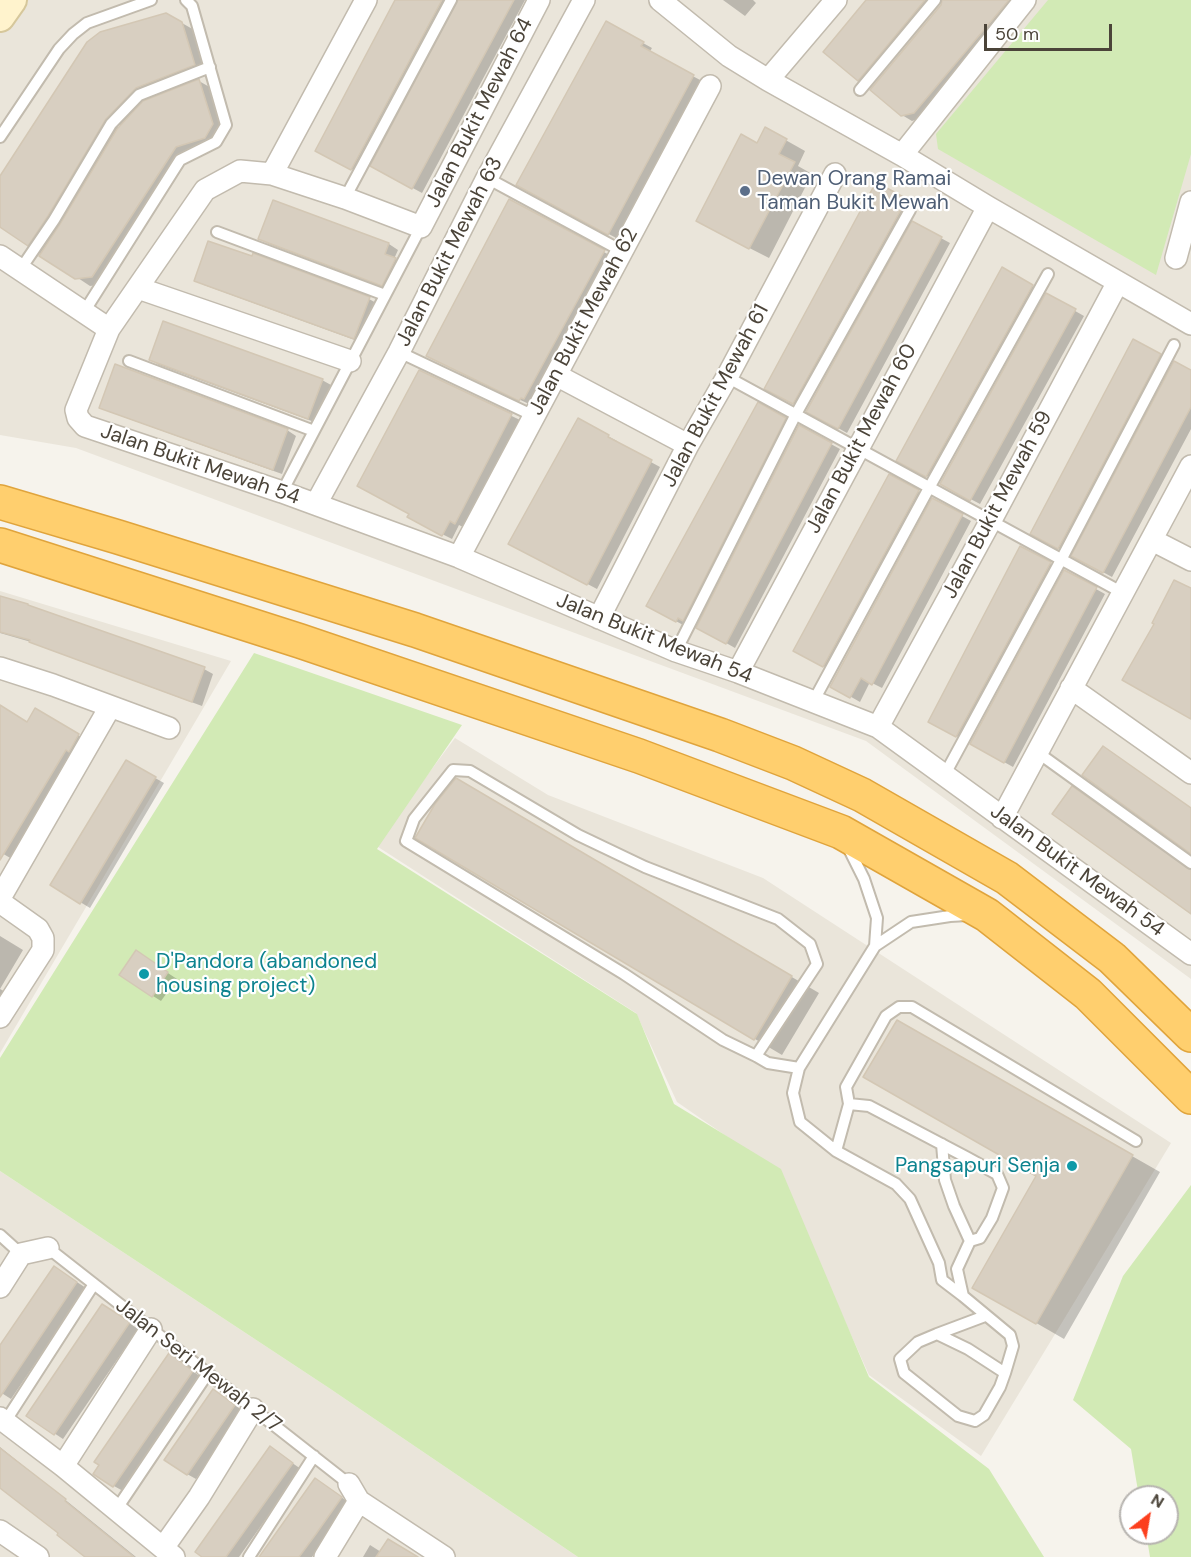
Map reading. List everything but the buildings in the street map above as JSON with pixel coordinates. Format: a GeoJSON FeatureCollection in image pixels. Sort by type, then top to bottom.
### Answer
{"type":"FeatureCollection","features":[{"type":"Feature","properties":{"kind":"highway"},"geometry":{"type":"LineString","coordinates":[[0,502],[415,630],[720,735],[793,763],[862,795],[1007,878],[1112,958],[1191,1035]]}},
{"type":"Feature","properties":{"kind":"highway"},"geometry":{"type":"LineString","coordinates":[[0,545],[323,648],[639,756],[841,832],[987,915],[1088,994],[1191,1097]]}},
{"type":"Feature","properties":{"kind":"street"},"geometry":{"type":"LineString","coordinates":[[0,17],[12,0]]}},
{"type":"Feature","properties":{"kind":"street"},"geometry":{"type":"LineString","coordinates":[[272,174],[366,0]]}},
{"type":"Feature","properties":{"kind":"street","name":"Jalan Bukit Mewah 64"},"geometry":{"type":"LineString","coordinates":[[421,227],[538,0]]}},
{"type":"Feature","properties":{"kind":"street","name":"Jalan Bukit Mewah 63"},"geometry":{"type":"LineString","coordinates":[[316,504],[399,352],[487,178],[584,0]]}},
{"type":"Feature","properties":{"kind":"street"},"geometry":{"type":"LineString","coordinates":[[660,0],[729,56],[768,80],[902,155],[1191,324]]}},
{"type":"Feature","properties":{"kind":"street"},"geometry":{"type":"LineString","coordinates":[[768,80],[836,0]]}},
{"type":"Feature","properties":{"kind":"street"},"geometry":{"type":"LineString","coordinates":[[902,155],[1025,0]]}},
{"type":"Feature","properties":{"kind":"street","name":"Jalan Bukit Mewah 62"},"geometry":{"type":"LineString","coordinates":[[459,557],[710,86]]}},
{"type":"Feature","properties":{"kind":"street"},"geometry":{"type":"LineString","coordinates":[[0,256],[110,330],[205,190],[240,171],[272,174],[345,198],[421,227]]}},
{"type":"Feature","properties":{"kind":"street","name":"Jalan Bukit Mewah 61"},"geometry":{"type":"LineString","coordinates":[[599,618],[688,445],[835,174]]}},
{"type":"Feature","properties":{"kind":"street"},"geometry":{"type":"LineString","coordinates":[[1176,258],[1191,202]]}},
{"type":"Feature","properties":{"kind":"street","name":"Jalan Bukit Mewah 60"},"geometry":{"type":"LineString","coordinates":[[738,672],[988,207]]}},
{"type":"Feature","properties":{"kind":"street","name":"Jalan Bukit Mewah 59"},"geometry":{"type":"LineString","coordinates":[[878,728],[1118,282]]}},
{"type":"Feature","properties":{"kind":"street"},"geometry":{"type":"LineString","coordinates":[[138,288],[350,361]]}},
{"type":"Feature","properties":{"kind":"street","name":"Jalan Bukit Mewah 54"},"geometry":{"type":"LineString","coordinates":[[110,330],[76,410],[78,418],[85,426],[282,492],[459,557],[676,651],[738,672],[878,728],[1191,954]]}},
{"type":"Feature","properties":{"kind":"street"},"geometry":{"type":"LineString","coordinates":[[556,375],[688,445]]}},
{"type":"Feature","properties":{"kind":"street"},"geometry":{"type":"LineString","coordinates":[[1002,818],[1191,466]]}},
{"type":"Feature","properties":{"kind":"street"},"geometry":{"type":"LineString","coordinates":[[1152,540],[1191,560]]}},
{"type":"Feature","properties":{"kind":"street"},"geometry":{"type":"LineString","coordinates":[[0,668],[169,728]]}},
{"type":"Feature","properties":{"kind":"street"},"geometry":{"type":"LineString","coordinates":[[1071,688],[1191,773]]}},
{"type":"Feature","properties":{"kind":"street"},"geometry":{"type":"LineString","coordinates":[[0,1017],[43,950],[43,938],[38,929],[0,900],[110,706]]}},
{"type":"Feature","properties":{"kind":"street"},"geometry":{"type":"LineString","coordinates":[[0,1287],[21,1254],[48,1248]]}},
{"type":"Feature","properties":{"kind":"street"},"geometry":{"type":"LineString","coordinates":[[63,1466],[151,1329]]}},
{"type":"Feature","properties":{"kind":"street"},"geometry":{"type":"LineString","coordinates":[[3,1420],[169,1552],[199,1497],[253,1409]]}},
{"type":"Feature","properties":{"kind":"street"},"geometry":{"type":"LineString","coordinates":[[325,1557],[354,1492],[421,1551],[444,1557]]}},
{"type":"Feature","properties":{"kind":"street"},"geometry":{"type":"LineString","coordinates":[[0,1531],[28,1554]]}},
{"type":"Feature","properties":{"kind":"lane"},"geometry":{"type":"LineString","coordinates":[[0,137],[59,49],[74,34],[87,23],[151,0]]}},
{"type":"Feature","properties":{"kind":"lane"},"geometry":{"type":"LineString","coordinates":[[84,312],[180,160],[216,142],[226,125],[192,6],[186,0]]}},
{"type":"Feature","properties":{"kind":"lane"},"geometry":{"type":"LineString","coordinates":[[345,198],[451,0]]}},
{"type":"Feature","properties":{"kind":"lane"},"geometry":{"type":"LineString","coordinates":[[860,90],[935,0]]}},
{"type":"Feature","properties":{"kind":"lane"},"geometry":{"type":"LineString","coordinates":[[20,270],[54,219],[111,124],[140,95],[172,80],[210,68]]}},
{"type":"Feature","properties":{"kind":"lane"},"geometry":{"type":"LineString","coordinates":[[487,178],[622,251]]}},
{"type":"Feature","properties":{"kind":"lane"},"geometry":{"type":"LineString","coordinates":[[676,651],[796,414],[910,210]]}},
{"type":"Feature","properties":{"kind":"lane"},"geometry":{"type":"LineString","coordinates":[[282,492],[421,227]]}},
{"type":"Feature","properties":{"kind":"lane"},"geometry":{"type":"LineString","coordinates":[[217,232],[385,295]]}},
{"type":"Feature","properties":{"kind":"lane"},"geometry":{"type":"LineString","coordinates":[[813,702],[928,488],[1048,274]]}},
{"type":"Feature","properties":{"kind":"lane"},"geometry":{"type":"LineString","coordinates":[[944,776],[1174,345]]}},
{"type":"Feature","properties":{"kind":"lane"},"geometry":{"type":"LineString","coordinates":[[399,352],[534,416]]}},
{"type":"Feature","properties":{"kind":"lane"},"geometry":{"type":"LineString","coordinates":[[129,361],[314,430]]}},
{"type":"Feature","properties":{"kind":"lane"},"geometry":{"type":"LineString","coordinates":[[727,376],[1123,593]]}},
{"type":"Feature","properties":{"kind":"lane"},"geometry":{"type":"LineString","coordinates":[[1037,752],[1191,863]]}},
{"type":"Feature","properties":{"kind":"lane"},"geometry":{"type":"LineString","coordinates":[[756,1056],[817,964],[810,944],[778,919],[645,867],[578,835],[470,771],[453,770],[414,819],[406,841],[624,974],[723,1040],[768,1063],[799,1068]]}},
{"type":"Feature","properties":{"kind":"lane"},"geometry":{"type":"LineString","coordinates":[[841,832],[864,879],[878,918],[875,946]]}},
{"type":"Feature","properties":{"kind":"lane"},"geometry":{"type":"LineString","coordinates":[[985,1316],[918,1342],[900,1359],[904,1373],[958,1416],[975,1421],[984,1415],[1000,1386],[1013,1346],[1010,1335],[942,1280],[939,1263],[910,1199],[896,1184],[836,1151],[800,1122],[793,1093],[799,1068],[875,946],[911,922],[950,916],[987,915]]}},
{"type":"Feature","properties":{"kind":"lane"},"geometry":{"type":"LineString","coordinates":[[836,1151],[849,1104],[846,1087],[886,1016],[899,1006],[912,1007],[1137,1141]]}},
{"type":"Feature","properties":{"kind":"lane"},"geometry":{"type":"LineString","coordinates":[[849,1104],[869,1106],[997,1174],[1003,1188],[992,1218],[980,1238],[970,1241],[957,1269],[963,1296]]}},
{"type":"Feature","properties":{"kind":"lane"},"geometry":{"type":"LineString","coordinates":[[942,1144],[945,1180],[970,1241]]}},
{"type":"Feature","properties":{"kind":"lane"},"geometry":{"type":"LineString","coordinates":[[0,1235],[21,1254]]}},
{"type":"Feature","properties":{"kind":"lane","name":"Jalan Seri Mewah 2/7"},"geometry":{"type":"LineString","coordinates":[[48,1248],[314,1456],[354,1492]]}},
{"type":"Feature","properties":{"kind":"lane"},"geometry":{"type":"LineString","coordinates":[[3,1420],[94,1284]]}},
{"type":"Feature","properties":{"kind":"lane"},"geometry":{"type":"LineString","coordinates":[[938,1334],[968,1349],[1005,1373]]}},
{"type":"Feature","properties":{"kind":"lane"},"geometry":{"type":"LineString","coordinates":[[116,1510],[208,1373]]}},
{"type":"Feature","properties":{"kind":"lane"},"geometry":{"type":"LineString","coordinates":[[249,1557],[314,1456]]}},
{"type":"Feature","properties":{"kind":"shaded area"},"geometry":{"type":"Polygon","coordinates":[[[0,0],[1191,0],[1191,979],[866,741],[76,448],[0,435],[0,0]]]}},
{"type":"Feature","properties":{"kind":"shaded area"},"geometry":{"type":"Polygon","coordinates":[[[0,591],[231,661],[0,1053],[0,591]]]}},
{"type":"Feature","properties":{"kind":"shaded area"},"geometry":{"type":"Polygon","coordinates":[[[455,738],[548,795],[763,878],[1171,1143],[981,1456],[869,1375],[778,1172],[677,1102],[636,1013],[375,845],[455,738]]]}},
{"type":"Feature","properties":{"kind":"shaded area"},"geometry":{"type":"Polygon","coordinates":[[[0,1171],[329,1388],[578,1557],[0,1557],[0,1171]]]}},
{"type":"Feature","properties":{"kind":"green space"},"geometry":{"type":"Polygon","coordinates":[[[1048,0],[1191,0],[1191,154],[1156,275],[938,149],[936,134],[1048,0]]]}},
{"type":"Feature","properties":{"kind":"green space"},"geometry":{"type":"Polygon","coordinates":[[[254,653],[462,725],[377,849],[637,1014],[674,1104],[781,1169],[869,1377],[989,1469],[1044,1557],[578,1557],[329,1388],[0,1171],[0,1058],[254,653]]]}},
{"type":"Feature","properties":{"kind":"green space"},"geometry":{"type":"Polygon","coordinates":[[[1191,1185],[1191,1557],[1150,1557],[1148,1545],[1179,1545],[1179,1485],[1137,1485],[1131,1449],[1073,1400],[1123,1276],[1191,1185]]]}},
{"type":"Feature","properties":{"kind":"place","name":"Dewan Orang Ramai Taman Bukit Mewah"},"geometry":{"type":"Point","coordinates":[745,191]}},
{"type":"Feature","properties":{"kind":"place","name":"D'Pandora (abandoned housing project)"},"geometry":{"type":"Point","coordinates":[144,974]}},
{"type":"Feature","properties":{"kind":"place","name":"Pangsapuri Senja"},"geometry":{"type":"Point","coordinates":[1072,1166]}}]}
